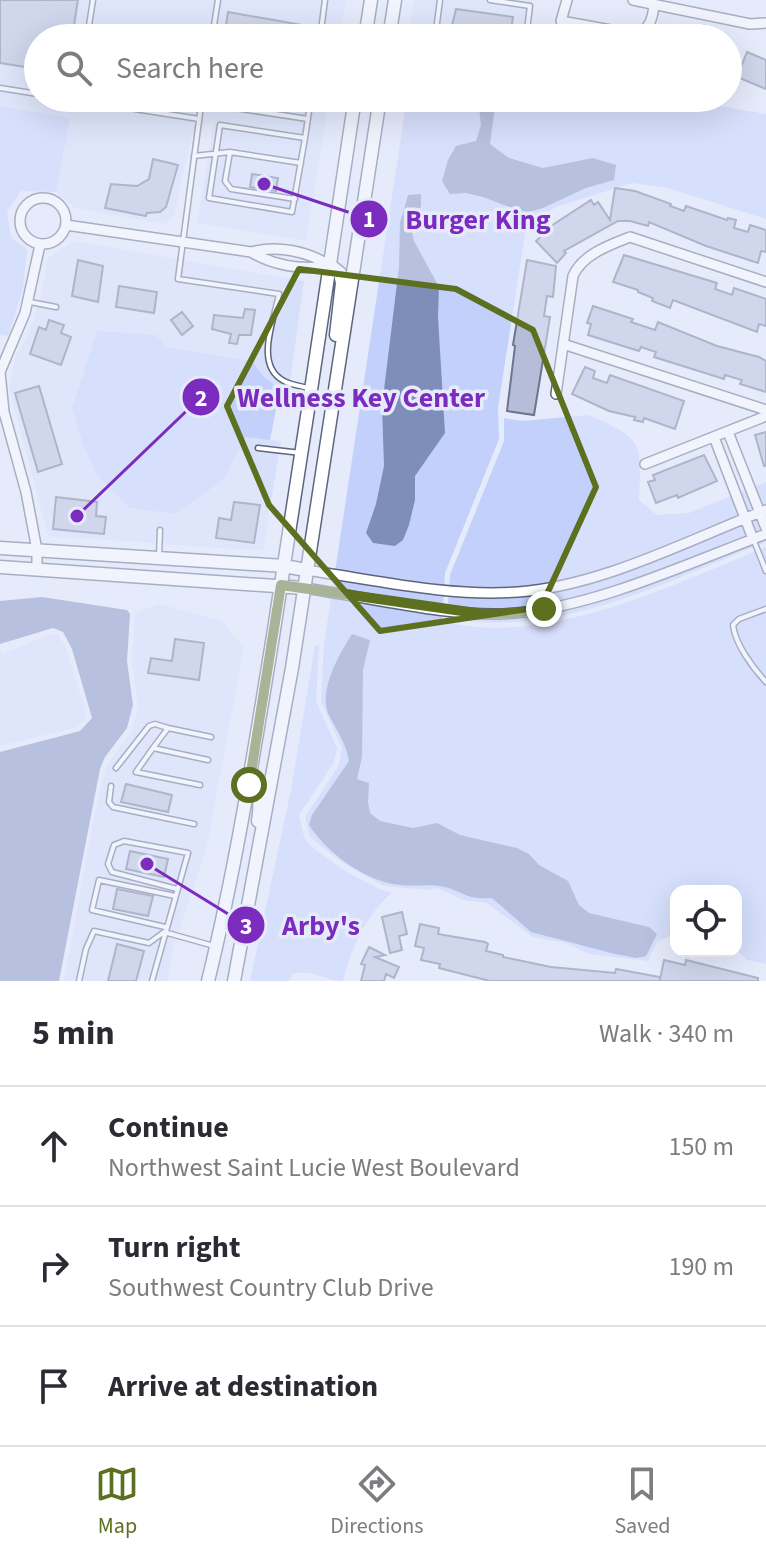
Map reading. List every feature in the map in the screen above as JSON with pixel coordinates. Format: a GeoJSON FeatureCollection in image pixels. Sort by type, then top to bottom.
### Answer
{"type":"FeatureCollection","features":[{"type":"Feature","properties":{"kind":"main road"},"geometry":{"type":"LineString","coordinates":[[391,24],[395,0]]}},
{"type":"Feature","properties":{"kind":"main road"},"geometry":{"type":"LineString","coordinates":[[366,24],[368,3]]}},
{"type":"Feature","properties":{"kind":"main road"},"geometry":{"type":"LineString","coordinates":[[208,981],[236,859],[249,785],[303,454],[353,112]]}},
{"type":"Feature","properties":{"kind":"main road"},"geometry":{"type":"LineString","coordinates":[[234,981],[268,808],[378,112]]}},
{"type":"Feature","properties":{"kind":"main road"},"geometry":{"type":"LineString","coordinates":[[331,266],[340,273],[342,283],[335,333],[339,362]]}},
{"type":"Feature","properties":{"kind":"main road"},"geometry":{"type":"LineString","coordinates":[[0,548],[284,566],[306,570]]}},
{"type":"Feature","properties":{"kind":"main road"},"geometry":{"type":"LineString","coordinates":[[0,567],[304,588]]}},
{"type":"Feature","properties":{"kind":"main road"},"geometry":{"type":"LineString","coordinates":[[246,921],[245,893],[260,803],[256,791],[249,785]]}},
{"type":"Feature","properties":{"kind":"street"},"geometry":{"type":"LineString","coordinates":[[567,0],[561,21],[578,24]]}},
{"type":"Feature","properties":{"kind":"street"},"geometry":{"type":"LineString","coordinates":[[633,0],[761,23],[766,31]]}},
{"type":"Feature","properties":{"kind":"street"},"geometry":{"type":"LineString","coordinates":[[649,24],[654,4]]}},
{"type":"Feature","properties":{"kind":"street"},"geometry":{"type":"LineString","coordinates":[[44,198],[63,210],[66,225],[54,242],[40,245],[26,238],[20,216],[29,203],[44,198]]}},
{"type":"Feature","properties":{"kind":"street"},"geometry":{"type":"LineString","coordinates":[[66,225],[251,252],[267,248],[312,254],[331,266]]}},
{"type":"Feature","properties":{"kind":"street"},"geometry":{"type":"LineString","coordinates":[[556,394],[573,276],[577,266],[613,243],[630,237],[766,282]]}},
{"type":"Feature","properties":{"kind":"street"},"geometry":{"type":"LineString","coordinates":[[37,569],[37,550],[26,492],[0,391],[0,372],[28,302],[40,245]]}},
{"type":"Feature","properties":{"kind":"street"},"geometry":{"type":"LineString","coordinates":[[251,252],[269,263],[310,269],[331,266]]}},
{"type":"Feature","properties":{"kind":"street"},"geometry":{"type":"LineString","coordinates":[[563,344],[766,413]]}},
{"type":"Feature","properties":{"kind":"street"},"geometry":{"type":"LineString","coordinates":[[645,464],[728,432],[766,413]]}},
{"type":"Feature","properties":{"kind":"street"},"geometry":{"type":"LineString","coordinates":[[728,432],[763,511],[766,528]]}},
{"type":"Feature","properties":{"kind":"street"},"geometry":{"type":"LineString","coordinates":[[714,437],[753,539]]}},
{"type":"Feature","properties":{"kind":"street"},"geometry":{"type":"LineString","coordinates":[[306,570],[441,590],[519,592],[547,588],[613,570],[763,511]]}},
{"type":"Feature","properties":{"kind":"street"},"geometry":{"type":"LineString","coordinates":[[304,588],[483,614],[515,613],[563,606],[599,596],[766,534]]}},
{"type":"Feature","properties":{"kind":"lane"},"geometry":{"type":"LineString","coordinates":[[89,24],[93,0]]}},
{"type":"Feature","properties":{"kind":"lane"},"geometry":{"type":"LineString","coordinates":[[214,24],[218,0]]}},
{"type":"Feature","properties":{"kind":"lane"},"geometry":{"type":"LineString","coordinates":[[322,24],[325,0]]}},
{"type":"Feature","properties":{"kind":"lane"},"geometry":{"type":"LineString","coordinates":[[437,24],[440,0]]}},
{"type":"Feature","properties":{"kind":"lane"},"geometry":{"type":"LineString","coordinates":[[490,0],[530,3],[528,24]]}},
{"type":"Feature","properties":{"kind":"lane"},"geometry":{"type":"LineString","coordinates":[[0,88],[24,92]]}},
{"type":"Feature","properties":{"kind":"lane"},"geometry":{"type":"LineString","coordinates":[[156,112],[199,119]]}},
{"type":"Feature","properties":{"kind":"lane"},"geometry":{"type":"LineString","coordinates":[[200,112],[178,279],[279,294],[267,351],[270,369],[283,381],[312,389]]}},
{"type":"Feature","properties":{"kind":"lane"},"geometry":{"type":"LineString","coordinates":[[267,112],[308,119]]}},
{"type":"Feature","properties":{"kind":"lane"},"geometry":{"type":"LineString","coordinates":[[305,138],[220,125],[209,198],[292,212],[295,199],[301,163],[305,138],[308,119],[309,112]]}},
{"type":"Feature","properties":{"kind":"lane"},"geometry":{"type":"LineString","coordinates":[[194,156],[230,152],[301,163]]}},
{"type":"Feature","properties":{"kind":"lane"},"geometry":{"type":"LineString","coordinates":[[230,152],[225,181],[231,189],[295,199]]}},
{"type":"Feature","properties":{"kind":"lane"},"geometry":{"type":"LineString","coordinates":[[28,302],[56,307]]}},
{"type":"Feature","properties":{"kind":"lane"},"geometry":{"type":"LineString","coordinates":[[258,448],[303,454]]}},
{"type":"Feature","properties":{"kind":"lane"},"geometry":{"type":"LineString","coordinates":[[159,558],[160,530]]}},
{"type":"Feature","properties":{"kind":"lane"},"geometry":{"type":"LineString","coordinates":[[753,539],[766,571]]}},
{"type":"Feature","properties":{"kind":"lane"},"geometry":{"type":"LineString","coordinates":[[766,609],[739,619],[733,625],[733,632],[766,682]]}},
{"type":"Feature","properties":{"kind":"lane"},"geometry":{"type":"LineString","coordinates":[[116,768],[149,726],[155,724],[211,737]]}},
{"type":"Feature","properties":{"kind":"lane"},"geometry":{"type":"LineString","coordinates":[[168,728],[136,772],[200,785]]}},
{"type":"Feature","properties":{"kind":"lane"},"geometry":{"type":"LineString","coordinates":[[153,748],[208,760]]}},
{"type":"Feature","properties":{"kind":"lane"},"geometry":{"type":"LineString","coordinates":[[111,786],[109,802],[113,807],[194,824]]}},
{"type":"Feature","properties":{"kind":"lane"},"geometry":{"type":"LineString","coordinates":[[152,981],[188,853],[124,841],[114,845],[108,864],[112,872],[177,889]]}},
{"type":"Feature","properties":{"kind":"lane"},"geometry":{"type":"LineString","coordinates":[[175,896],[99,880],[92,910],[216,946]]}},
{"type":"Feature","properties":{"kind":"lane"},"geometry":{"type":"LineString","coordinates":[[79,981],[86,949],[94,931],[149,943],[164,930]]}},
{"type":"Feature","properties":{"kind":"highlighted area"},"geometry":{"type":"Polygon","coordinates":[[[299,269],[456,289],[533,330],[596,487],[541,607],[380,631],[269,505],[227,406],[299,269]]]}},
{"type":"Feature","properties":{"kind":"shaded area"},"geometry":{"type":"Polygon","coordinates":[[[0,0],[346,0],[342,24],[24,24],[24,110],[0,106],[0,0]]]}},
{"type":"Feature","properties":{"kind":"shaded area"},"geometry":{"type":"Polygon","coordinates":[[[414,0],[532,0],[528,24],[410,24],[414,0]]]}},
{"type":"Feature","properties":{"kind":"shaded area"},"geometry":{"type":"Polygon","coordinates":[[[0,106],[70,118],[56,192],[21,191],[7,212],[11,238],[27,249],[23,289],[8,336],[0,335],[0,106]]]}},
{"type":"Feature","properties":{"kind":"shaded area"},"geometry":{"type":"Polygon","coordinates":[[[742,110],[766,114],[766,219],[668,188],[632,183],[556,207],[526,227],[498,408],[499,439],[445,573],[442,621],[481,627],[522,627],[564,620],[649,594],[766,547],[766,964],[747,960],[742,955],[742,885],[670,885],[670,936],[657,942],[648,961],[589,954],[566,943],[533,937],[487,903],[463,900],[437,888],[384,886],[340,861],[310,837],[305,817],[339,765],[342,748],[321,702],[324,644],[405,112],[742,110]]]}},
{"type":"Feature","properties":{"kind":"shaded area"},"geometry":{"type":"Polygon","coordinates":[[[35,112],[327,112],[306,241],[197,223],[214,120],[192,135],[174,216],[164,224],[75,208],[56,192],[70,118],[35,112]]]}},
{"type":"Feature","properties":{"kind":"shaded area"},"geometry":{"type":"Polygon","coordinates":[[[480,112],[494,112],[490,144],[509,158],[543,168],[593,158],[616,165],[614,180],[525,213],[483,197],[466,193],[450,194],[442,181],[448,160],[456,146],[476,141],[481,125],[480,112]]]}},
{"type":"Feature","properties":{"kind":"shaded area"},"geometry":{"type":"Polygon","coordinates":[[[421,194],[421,207],[412,213],[410,223],[414,241],[439,287],[445,433],[415,476],[415,500],[409,525],[403,540],[395,546],[373,543],[366,533],[384,466],[382,406],[399,267],[400,223],[408,195],[421,194]]]}},
{"type":"Feature","properties":{"kind":"shaded area"},"geometry":{"type":"Polygon","coordinates":[[[74,241],[304,281],[288,396],[264,377],[252,361],[166,347],[95,472],[129,508],[175,514],[223,480],[245,436],[281,441],[263,551],[48,536],[9,388],[16,356],[28,335],[41,296],[48,258],[74,241]]]}},
{"type":"Feature","properties":{"kind":"shaded area"},"geometry":{"type":"Polygon","coordinates":[[[97,331],[156,335],[166,347],[252,361],[264,377],[280,389],[270,440],[245,437],[223,480],[175,514],[129,508],[95,472],[72,408],[97,331]]]}},
{"type":"Feature","properties":{"kind":"shaded area"},"geometry":{"type":"Polygon","coordinates":[[[588,415],[620,430],[635,444],[640,465],[639,500],[657,515],[689,513],[766,482],[766,542],[651,589],[570,614],[529,621],[488,623],[447,618],[450,575],[504,441],[504,418],[523,421],[588,415]]]}},
{"type":"Feature","properties":{"kind":"shaded area"},"geometry":{"type":"Polygon","coordinates":[[[42,597],[127,610],[130,614],[127,661],[133,705],[127,728],[105,757],[100,769],[59,981],[0,981],[0,752],[80,731],[92,718],[72,649],[63,632],[53,628],[0,644],[0,601],[42,597]]]}},
{"type":"Feature","properties":{"kind":"shaded area"},"geometry":{"type":"Polygon","coordinates":[[[160,604],[222,621],[244,647],[206,851],[174,944],[167,981],[64,981],[105,771],[132,731],[138,707],[132,661],[135,613],[160,604]]]}},
{"type":"Feature","properties":{"kind":"shaded area"},"geometry":{"type":"Polygon","coordinates":[[[52,634],[59,635],[67,650],[87,717],[77,727],[0,746],[0,649],[2,654],[52,634]]]}},
{"type":"Feature","properties":{"kind":"shaded area"},"geometry":{"type":"Polygon","coordinates":[[[352,634],[370,640],[363,670],[362,757],[357,779],[369,783],[370,813],[380,821],[413,828],[437,823],[460,835],[517,848],[529,854],[539,865],[568,881],[579,905],[589,913],[649,927],[657,934],[646,956],[636,958],[615,954],[531,932],[492,898],[472,897],[440,886],[401,885],[375,879],[349,865],[326,846],[309,825],[312,815],[349,761],[328,713],[326,694],[336,662],[352,634]]]}},
{"type":"Feature","properties":{"kind":"shaded area"},"geometry":{"type":"Polygon","coordinates":[[[319,645],[316,701],[337,748],[334,762],[299,815],[304,834],[312,847],[346,871],[391,893],[360,934],[343,981],[300,973],[293,974],[289,981],[250,981],[291,790],[315,646],[319,645]]]}},
{"type":"Feature","properties":{"kind":"building"},"geometry":{"type":"Polygon","coordinates":[[[0,0],[78,0],[74,24],[24,24],[24,67],[0,63],[0,0]]]}},
{"type":"Feature","properties":{"kind":"building"},"geometry":{"type":"Polygon","coordinates":[[[456,9],[513,17],[512,24],[452,24],[456,9]]]}},
{"type":"Feature","properties":{"kind":"building"},"geometry":{"type":"Polygon","coordinates":[[[228,12],[297,24],[226,24],[228,12]]]}},
{"type":"Feature","properties":{"kind":"building"},"geometry":{"type":"Polygon","coordinates":[[[747,52],[766,60],[766,89],[742,79],[742,64],[747,52]]]}},
{"type":"Feature","properties":{"kind":"building"},"geometry":{"type":"Polygon","coordinates":[[[153,159],[178,165],[166,207],[146,216],[105,208],[111,184],[137,186],[149,179],[153,159]]]}},
{"type":"Feature","properties":{"kind":"building"},"geometry":{"type":"Polygon","coordinates":[[[252,174],[278,178],[276,191],[250,187],[252,174]]]}},
{"type":"Feature","properties":{"kind":"building"},"geometry":{"type":"Polygon","coordinates":[[[615,188],[635,191],[684,211],[686,206],[727,220],[736,220],[734,228],[748,232],[750,225],[766,230],[766,252],[761,251],[758,263],[649,222],[648,226],[630,221],[618,221],[564,251],[566,253],[557,263],[536,241],[554,224],[591,200],[594,205],[598,202],[610,220],[615,188]]]}},
{"type":"Feature","properties":{"kind":"building"},"geometry":{"type":"Polygon","coordinates":[[[624,255],[717,283],[715,289],[732,295],[734,288],[766,299],[766,326],[759,324],[757,332],[673,300],[670,308],[652,301],[653,298],[638,290],[613,282],[624,255]]]}},
{"type":"Feature","properties":{"kind":"building"},"geometry":{"type":"Polygon","coordinates":[[[78,260],[103,266],[98,302],[72,296],[78,260]]]}},
{"type":"Feature","properties":{"kind":"building"},"geometry":{"type":"Polygon","coordinates":[[[527,260],[556,266],[553,297],[547,296],[544,316],[550,317],[534,415],[507,411],[513,345],[527,260]]]}},
{"type":"Feature","properties":{"kind":"building"},"geometry":{"type":"Polygon","coordinates":[[[119,286],[157,292],[154,313],[116,307],[119,286]]]}},
{"type":"Feature","properties":{"kind":"building"},"geometry":{"type":"Polygon","coordinates":[[[593,306],[655,330],[658,322],[717,346],[759,357],[766,361],[766,392],[740,384],[742,380],[725,375],[724,379],[654,357],[656,352],[641,347],[639,351],[588,335],[591,324],[587,323],[593,306]]]}},
{"type":"Feature","properties":{"kind":"building"},"geometry":{"type":"Polygon","coordinates":[[[245,309],[255,310],[251,335],[239,335],[237,344],[229,343],[231,334],[212,329],[214,315],[243,318],[245,309]]]}},
{"type":"Feature","properties":{"kind":"building"},"geometry":{"type":"Polygon","coordinates":[[[182,312],[193,326],[182,335],[171,320],[182,312]]]}},
{"type":"Feature","properties":{"kind":"building"},"geometry":{"type":"Polygon","coordinates":[[[49,320],[64,325],[61,333],[71,337],[61,365],[30,354],[39,327],[46,330],[49,320]]]}},
{"type":"Feature","properties":{"kind":"building"},"geometry":{"type":"Polygon","coordinates":[[[585,367],[595,371],[593,378],[607,383],[610,375],[684,401],[675,429],[644,418],[643,422],[634,420],[635,417],[609,411],[572,394],[585,367]]]}},
{"type":"Feature","properties":{"kind":"building"},"geometry":{"type":"Polygon","coordinates":[[[39,386],[62,464],[38,472],[15,393],[39,386]]]}},
{"type":"Feature","properties":{"kind":"building"},"geometry":{"type":"Polygon","coordinates":[[[766,432],[766,466],[764,466],[755,435],[766,432]]]}},
{"type":"Feature","properties":{"kind":"building"},"geometry":{"type":"Polygon","coordinates":[[[704,455],[717,481],[678,498],[677,495],[656,503],[648,482],[655,480],[653,475],[704,455]]]}},
{"type":"Feature","properties":{"kind":"building"},"geometry":{"type":"Polygon","coordinates":[[[56,497],[97,502],[96,516],[106,517],[104,534],[53,529],[56,497]]]}},
{"type":"Feature","properties":{"kind":"building"},"geometry":{"type":"Polygon","coordinates":[[[234,502],[260,505],[254,543],[216,538],[219,518],[231,520],[234,502]]]}},
{"type":"Feature","properties":{"kind":"building"},"geometry":{"type":"Polygon","coordinates":[[[175,639],[204,643],[199,680],[148,673],[151,658],[172,661],[175,639]]]}},
{"type":"Feature","properties":{"kind":"building"},"geometry":{"type":"Polygon","coordinates":[[[126,784],[172,795],[168,812],[121,802],[126,784]]]}},
{"type":"Feature","properties":{"kind":"building"},"geometry":{"type":"Polygon","coordinates":[[[130,851],[168,859],[164,877],[126,869],[130,851]]]}},
{"type":"Feature","properties":{"kind":"building"},"geometry":{"type":"Polygon","coordinates":[[[117,889],[153,896],[148,916],[113,909],[117,889]]]}},
{"type":"Feature","properties":{"kind":"building"},"geometry":{"type":"Polygon","coordinates":[[[402,912],[407,934],[399,936],[402,950],[390,953],[382,917],[402,912]]]}},
{"type":"Feature","properties":{"kind":"building"},"geometry":{"type":"Polygon","coordinates":[[[420,924],[439,928],[438,934],[485,942],[488,944],[486,951],[503,957],[551,967],[615,973],[616,969],[660,977],[660,980],[664,960],[685,965],[686,960],[758,978],[758,981],[490,981],[439,968],[440,964],[421,960],[424,948],[415,946],[420,924]]]}},
{"type":"Feature","properties":{"kind":"building"},"geometry":{"type":"Polygon","coordinates":[[[117,944],[144,951],[136,981],[108,981],[117,944]]]}},
{"type":"Feature","properties":{"kind":"building"},"geometry":{"type":"Polygon","coordinates":[[[369,947],[385,955],[375,957],[399,967],[394,978],[386,974],[384,981],[361,981],[365,965],[361,964],[369,947]]]}},
{"type":"Feature","properties":{"kind":"place","name":"Burger King"},"geometry":{"type":"Point","coordinates":[264,184]}},
{"type":"Feature","properties":{"kind":"place","name":"Wellness Key Center"},"geometry":{"type":"Point","coordinates":[77,516]}},
{"type":"Feature","properties":{"kind":"place","name":"Arby's"},"geometry":{"type":"Point","coordinates":[147,864]}},
{"type":"Feature","properties":{"kind":"route"},"geometry":{"type":"LineString","coordinates":[[249,785],[281,585],[483,614],[544,609]]}}]}
